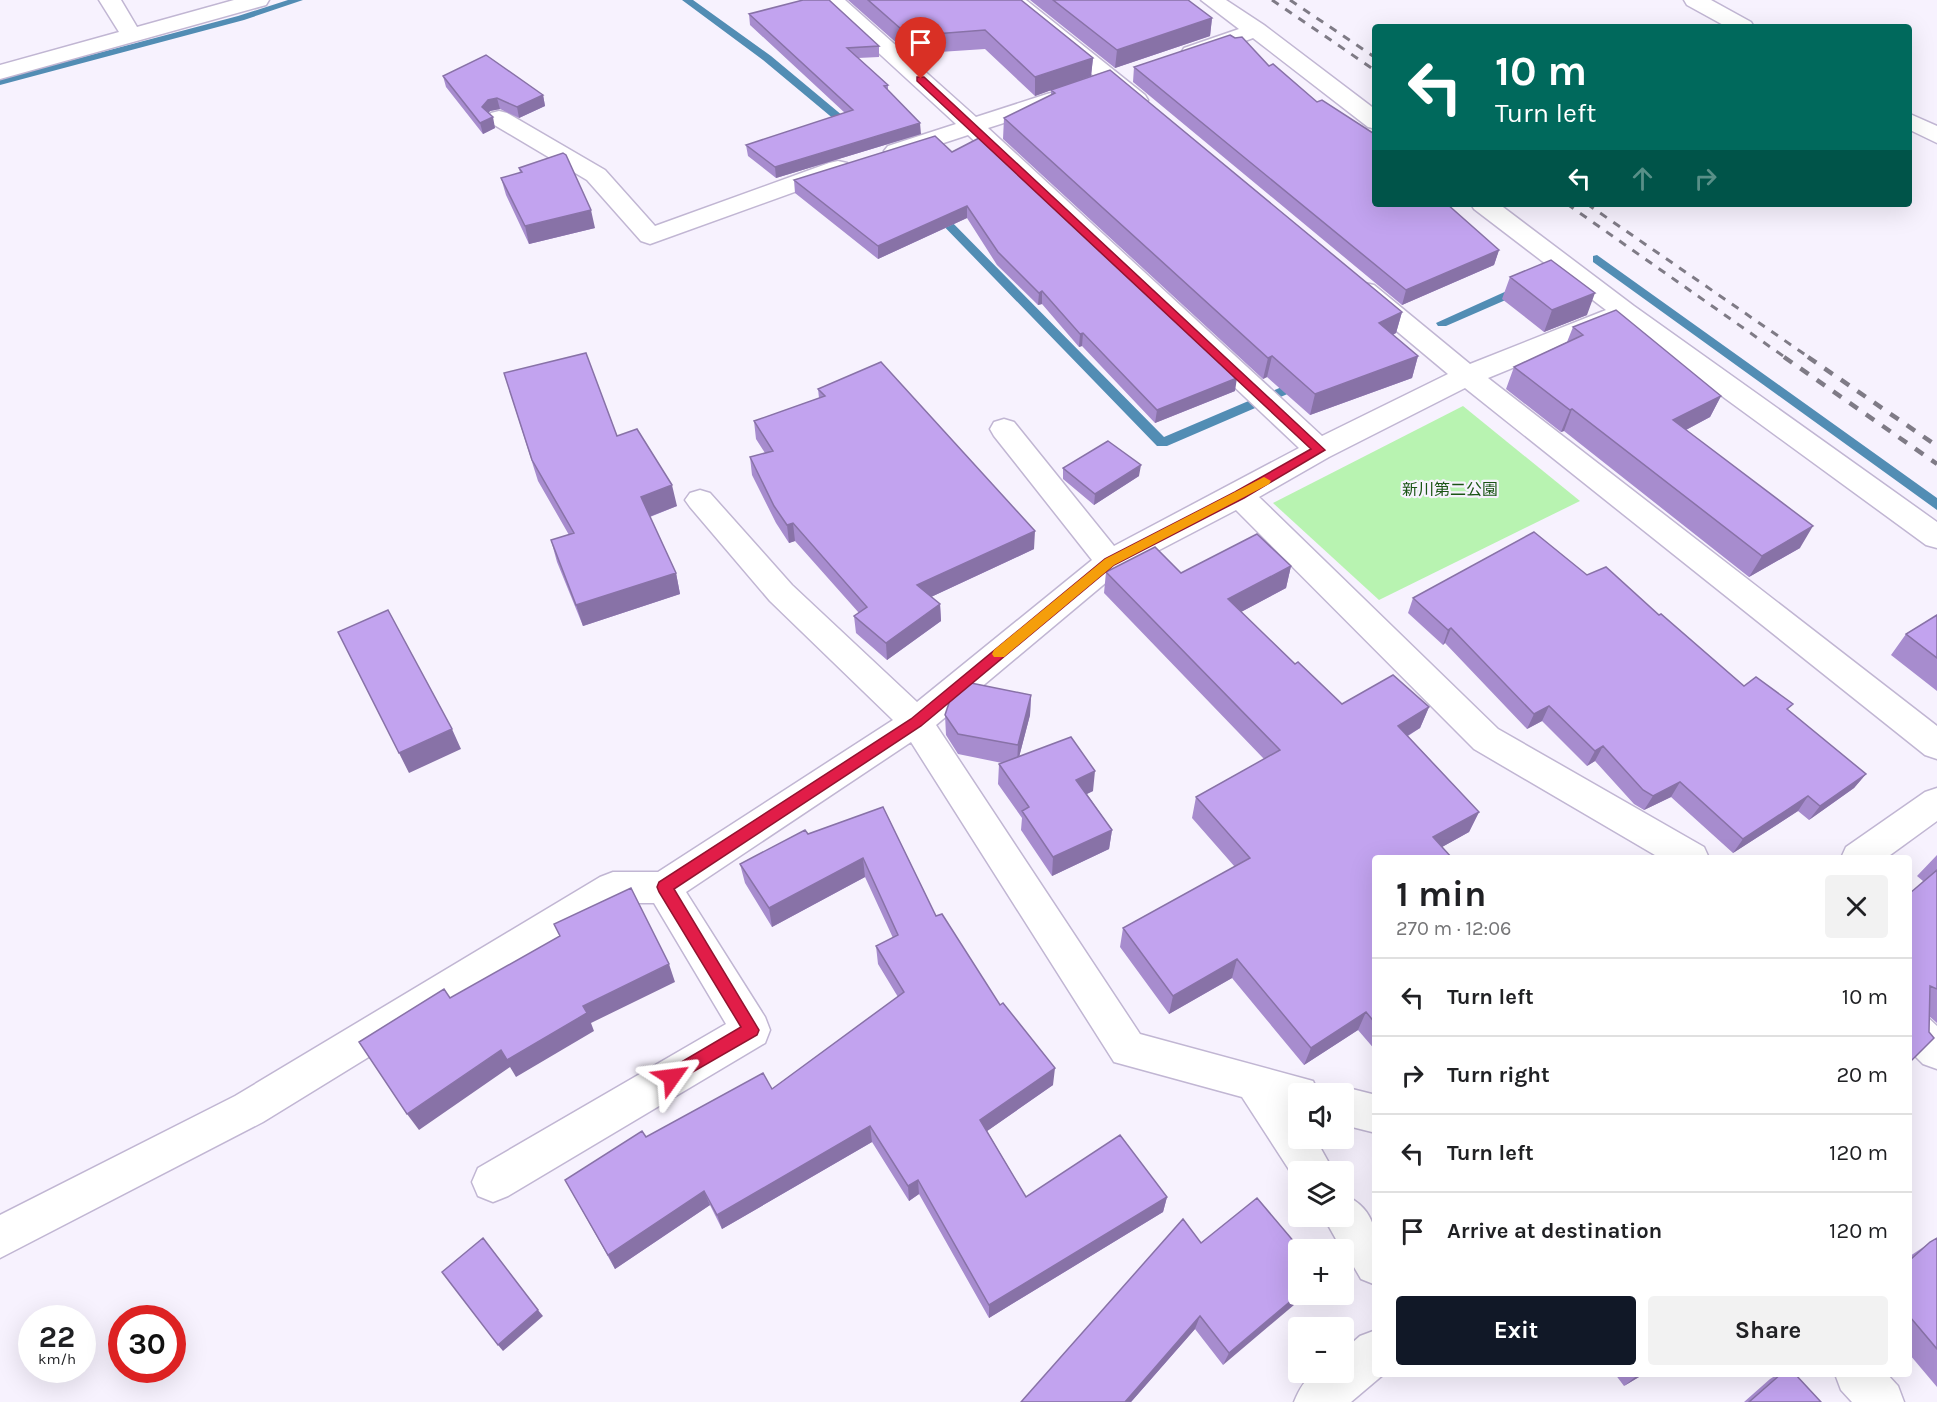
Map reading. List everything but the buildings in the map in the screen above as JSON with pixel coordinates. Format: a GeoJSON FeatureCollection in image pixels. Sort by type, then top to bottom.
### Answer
{"type":"FeatureCollection","features":[{"type":"Feature","properties":{"kind":"street"},"geometry":{"type":"LineString","coordinates":[[110,0],[132,36]]}},
{"type":"Feature","properties":{"kind":"street"},"geometry":{"type":"LineString","coordinates":[[0,72],[258,0]]}},
{"type":"Feature","properties":{"kind":"street"},"geometry":{"type":"LineString","coordinates":[[832,0],[973,127],[1319,450]]}},
{"type":"Feature","properties":{"kind":"street"},"geometry":{"type":"LineString","coordinates":[[1013,0],[1159,118]]}},
{"type":"Feature","properties":{"kind":"street"},"geometry":{"type":"LineString","coordinates":[[1212,0],[1256,30],[1372,119]]}},
{"type":"Feature","properties":{"kind":"street"},"geometry":{"type":"LineString","coordinates":[[1695,0],[1738,24]]}},
{"type":"Feature","properties":{"kind":"street"},"geometry":{"type":"LineString","coordinates":[[1168,61],[1256,30]]}},
{"type":"Feature","properties":{"kind":"street"},"geometry":{"type":"LineString","coordinates":[[499,118],[596,175],[650,236],[800,180],[973,127],[1070,94]]}},
{"type":"Feature","properties":{"kind":"street"},"geometry":{"type":"LineString","coordinates":[[1912,122],[1937,136]]}},
{"type":"Feature","properties":{"kind":"street"},"geometry":{"type":"LineString","coordinates":[[1487,207],[1625,312],[1937,537]]}},
{"type":"Feature","properties":{"kind":"street"},"geometry":{"type":"LineString","coordinates":[[1349,277],[1467,376],[1937,745]]}},
{"type":"Feature","properties":{"kind":"street"},"geometry":{"type":"LineString","coordinates":[[0,1237],[249,1109],[613,888],[664,887],[916,723],[1110,562],[1239,495],[1319,450],[1467,376],[1625,312]]}},
{"type":"Feature","properties":{"kind":"street"},"geometry":{"type":"LineString","coordinates":[[1004,429],[1110,562]]}},
{"type":"Feature","properties":{"kind":"street"},"geometry":{"type":"LineString","coordinates":[[1239,495],[1486,739],[1686,855]]}},
{"type":"Feature","properties":{"kind":"street"},"geometry":{"type":"LineString","coordinates":[[700,500],[781,593],[916,723],[1128,1049],[1288,1091]]}},
{"type":"Feature","properties":{"kind":"street"},"geometry":{"type":"LineString","coordinates":[[1863,855],[1937,802]]}},
{"type":"Feature","properties":{"kind":"street"},"geometry":{"type":"LineString","coordinates":[[493,1182],[751,1030],[664,887]]}},
{"type":"Feature","properties":{"kind":"street"},"geometry":{"type":"LineString","coordinates":[[1912,1028],[1937,1051]]}},
{"type":"Feature","properties":{"kind":"street"},"geometry":{"type":"LineString","coordinates":[[1254,1082],[1307,1161]]}},
{"type":"Feature","properties":{"kind":"street"},"geometry":{"type":"LineString","coordinates":[[1354,1108],[1372,1113]]}},
{"type":"Feature","properties":{"kind":"street"},"geometry":{"type":"LineString","coordinates":[[1351,1227],[1372,1258]]}},
{"type":"Feature","properties":{"kind":"street"},"geometry":{"type":"LineString","coordinates":[[1316,1402],[1372,1355]]}},
{"type":"Feature","properties":{"kind":"street"},"geometry":{"type":"LineString","coordinates":[[1860,1377],[1882,1402]]}},
{"type":"Feature","properties":{"kind":"green space","name":"新川第二公園"},"geometry":{"type":"Polygon","coordinates":[[[1463,406],[1580,501],[1379,600],[1273,503],[1463,406]]]}},
{"type":"Feature","properties":{"kind":"waterway"},"geometry":{"type":"LineString","coordinates":[[0,82],[241,18],[298,0]]}},
{"type":"Feature","properties":{"kind":"waterway"},"geometry":{"type":"LineString","coordinates":[[687,0],[767,58],[851,128]]}},
{"type":"Feature","properties":{"kind":"waterway"},"geometry":{"type":"LineString","coordinates":[[937,213],[1162,443],[1302,383]]}},
{"type":"Feature","properties":{"kind":"waterway"},"geometry":{"type":"LineString","coordinates":[[1597,259],[1937,505]]}},
{"type":"Feature","properties":{"kind":"waterway"},"geometry":{"type":"LineString","coordinates":[[1442,323],[1520,289]]}},
{"type":"Feature","properties":{"kind":"railway"},"geometry":{"type":"LineString","coordinates":[[1272,0],[1372,68]]}},
{"type":"Feature","properties":{"kind":"railway"},"geometry":{"type":"LineString","coordinates":[[1290,0],[1372,55]]}},
{"type":"Feature","properties":{"kind":"railway"},"geometry":{"type":"LineString","coordinates":[[1571,207],[1786,358]]}},
{"type":"Feature","properties":{"kind":"railway"},"geometry":{"type":"LineString","coordinates":[[1591,207],[1810,358]]}},
{"type":"Feature","properties":{"kind":"railway"},"geometry":{"type":"LineString","coordinates":[[1784,357],[1937,464]]}},
{"type":"Feature","properties":{"kind":"railway"},"geometry":{"type":"LineString","coordinates":[[1808,357],[1937,446]]}},
{"type":"Feature","properties":{"kind":"slow traffic"},"geometry":{"type":"LineString","coordinates":[[999,654],[1110,562],[1264,481]]}},
{"type":"Feature","properties":{"kind":"route"},"geometry":{"type":"LineString","coordinates":[[672,1077],[751,1030],[664,887],[916,723],[1110,562],[1239,495],[1319,450],[921,79]]}}]}
